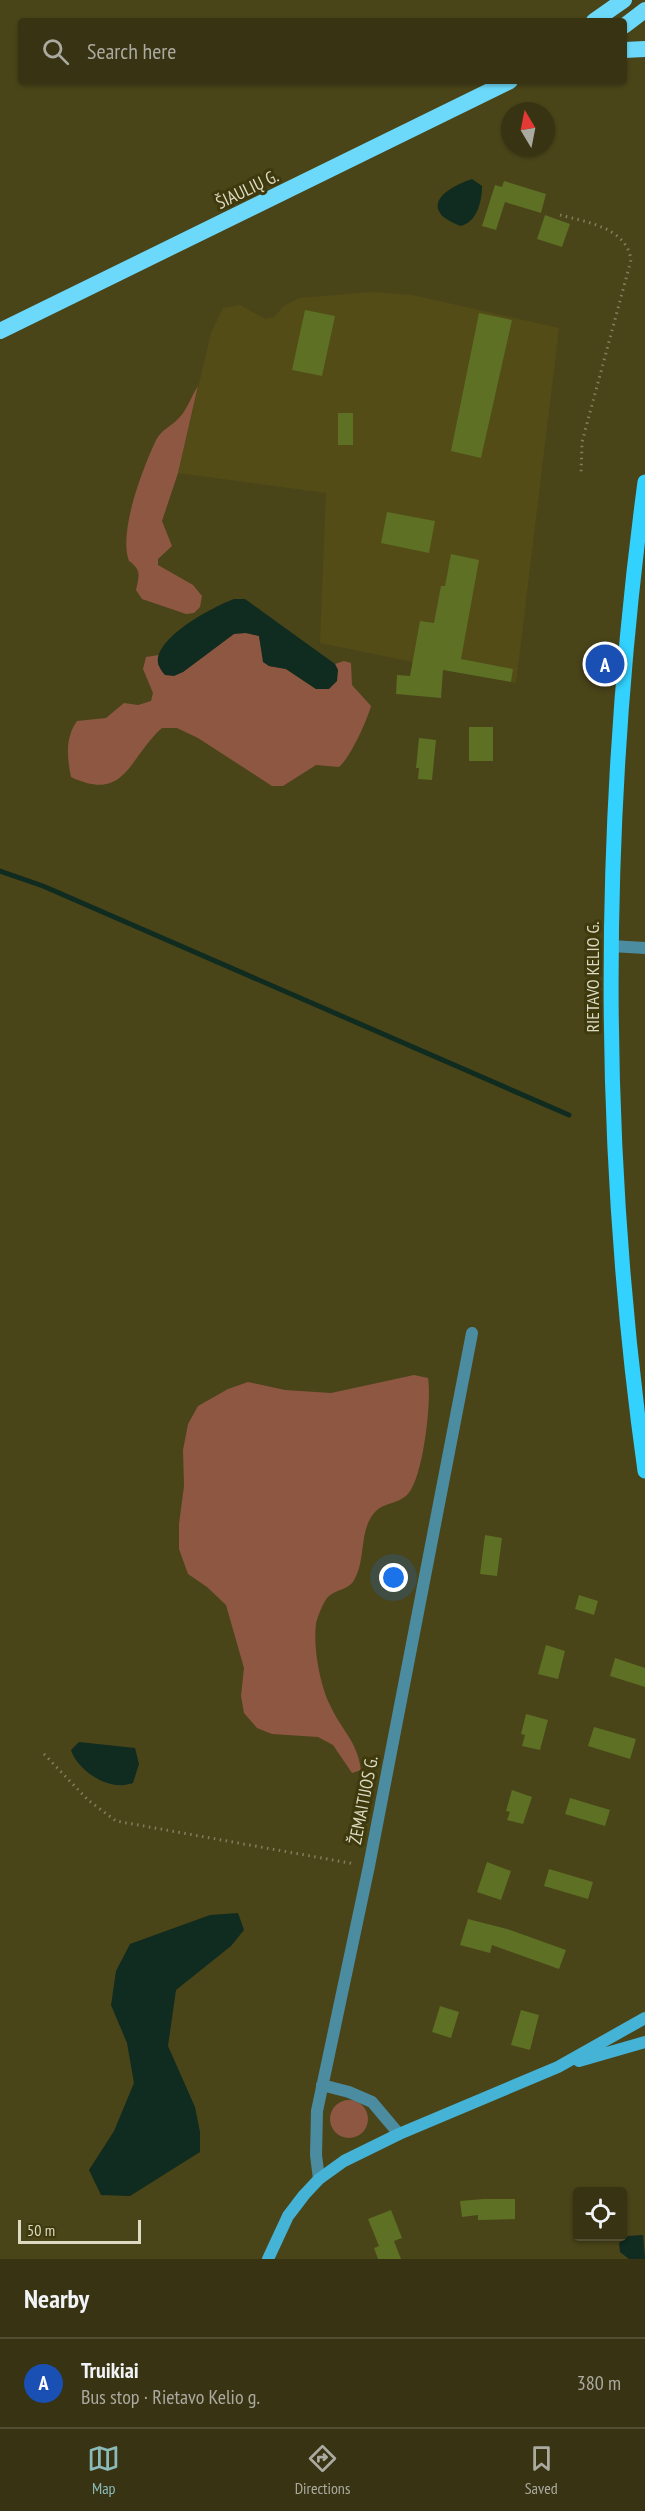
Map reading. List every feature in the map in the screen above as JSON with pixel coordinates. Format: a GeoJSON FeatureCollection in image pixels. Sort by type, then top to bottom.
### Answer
{"type":"FeatureCollection","features":[{"type":"Feature","properties":{"kind":"highway"},"geometry":{"type":"LineString","coordinates":[[598,18],[624,0]]}},
{"type":"Feature","properties":{"kind":"highway"},"geometry":{"type":"LineString","coordinates":[[627,24],[645,10]]}},
{"type":"Feature","properties":{"kind":"highway"},"geometry":{"type":"LineString","coordinates":[[627,25],[645,20]]}},
{"type":"Feature","properties":{"kind":"highway"},"geometry":{"type":"LineString","coordinates":[[627,50],[645,49]]}},
{"type":"Feature","properties":{"kind":"highway","name":"ŠIAULIŲ G."},"geometry":{"type":"LineString","coordinates":[[0,332],[504,84]]}},
{"type":"Feature","properties":{"kind":"main road","name":"RIETAVO KELIO G."},"geometry":{"type":"LineString","coordinates":[[645,482],[620,725],[611,946],[617,1187],[631,1358],[645,1471]]}},
{"type":"Feature","properties":{"kind":"main road"},"geometry":{"type":"LineString","coordinates":[[268,2259],[288,2216],[319,2179],[352,2156],[558,2067],[645,2018]]}},
{"type":"Feature","properties":{"kind":"main road"},"geometry":{"type":"LineString","coordinates":[[558,2067],[645,2042]]}},
{"type":"Feature","properties":{"kind":"street"},"geometry":{"type":"LineString","coordinates":[[611,946],[645,948]]}},
{"type":"Feature","properties":{"kind":"street","name":"ŽEMAITIJOS G."},"geometry":{"type":"LineString","coordinates":[[319,2179],[315,2133],[322,2085],[369,1866],[472,1334]]}},
{"type":"Feature","properties":{"kind":"street"},"geometry":{"type":"LineString","coordinates":[[322,2085],[349,2092],[372,2102],[399,2134]]}},
{"type":"Feature","properties":{"kind":"path"},"geometry":{"type":"LineString","coordinates":[[560,215],[610,231],[629,249],[631,260],[582,442],[581,475]]}},
{"type":"Feature","properties":{"kind":"path"},"geometry":{"type":"LineString","coordinates":[[44,1754],[88,1800],[116,1821],[369,1866]]}},
{"type":"Feature","properties":{"kind":"shaded area"},"geometry":{"type":"Polygon","coordinates":[[[472,179],[482,186],[480,204],[471,221],[460,226],[449,221],[440,213],[439,201],[447,191],[472,179]]]}},
{"type":"Feature","properties":{"kind":"shaded area"},"geometry":{"type":"Polygon","coordinates":[[[372,292],[412,295],[559,328],[516,683],[320,643],[326,493],[178,473],[211,333],[223,308],[240,305],[265,319],[274,317],[284,306],[299,298],[372,292]]]}},
{"type":"Feature","properties":{"kind":"shaded area"},"geometry":{"type":"Polygon","coordinates":[[[198,386],[178,473],[162,521],[172,546],[158,559],[158,565],[193,585],[202,596],[200,607],[194,613],[186,614],[142,599],[136,590],[138,570],[129,561],[126,549],[129,517],[139,483],[156,440],[182,414],[198,386]]]}},
{"type":"Feature","properties":{"kind":"shaded area"},"geometry":{"type":"Polygon","coordinates":[[[234,599],[245,599],[335,664],[338,670],[337,681],[329,689],[316,689],[286,669],[269,666],[263,662],[259,636],[246,633],[234,634],[183,672],[174,676],[165,675],[158,663],[160,653],[175,633],[200,616],[234,599]]]}},
{"type":"Feature","properties":{"kind":"shaded area"},"geometry":{"type":"Polygon","coordinates":[[[234,633],[259,636],[264,662],[269,666],[286,669],[316,689],[338,670],[335,664],[344,661],[351,663],[352,685],[371,706],[358,739],[339,767],[316,765],[283,786],[272,786],[198,738],[177,728],[162,728],[133,764],[115,781],[104,785],[89,784],[71,777],[68,748],[70,734],[77,721],[106,718],[124,703],[138,705],[151,701],[153,693],[143,669],[146,657],[159,655],[158,665],[183,672],[234,633]]]}},
{"type":"Feature","properties":{"kind":"shaded area"},"geometry":{"type":"Polygon","coordinates":[[[414,1375],[428,1378],[429,1404],[425,1440],[412,1488],[406,1496],[381,1507],[373,1515],[366,1528],[357,1575],[348,1586],[327,1598],[316,1624],[316,1654],[323,1687],[334,1714],[352,1743],[359,1760],[361,1770],[352,1773],[333,1745],[318,1737],[272,1734],[257,1728],[244,1713],[241,1696],[244,1668],[226,1605],[207,1587],[188,1574],[179,1549],[179,1524],[184,1486],[183,1450],[188,1424],[198,1406],[228,1389],[248,1382],[285,1390],[331,1393],[414,1375]]]}},
{"type":"Feature","properties":{"kind":"shaded area"},"geometry":{"type":"Polygon","coordinates":[[[79,1742],[135,1748],[139,1764],[133,1783],[122,1785],[104,1782],[83,1769],[71,1750],[79,1742]]]}},
{"type":"Feature","properties":{"kind":"shaded area"},"geometry":{"type":"Polygon","coordinates":[[[238,1913],[244,1930],[231,1946],[176,1990],[168,2046],[195,2107],[200,2132],[200,2152],[130,2196],[101,2195],[89,2170],[114,2131],[134,2083],[127,2043],[111,2005],[116,1971],[130,1944],[210,1915],[238,1913]]]}},
{"type":"Feature","properties":{"kind":"shaded area"},"geometry":{"type":"Polygon","coordinates":[[[349,2100],[363,2105],[368,2119],[363,2133],[349,2138],[335,2133],[330,2119],[335,2105],[349,2100]]]}},
{"type":"Feature","properties":{"kind":"shaded area"},"geometry":{"type":"Polygon","coordinates":[[[643,2235],[645,2259],[629,2259],[620,2252],[619,2243],[627,2241],[628,2236],[643,2235]]]}},
{"type":"Feature","properties":{"kind":"building"},"geometry":{"type":"Polygon","coordinates":[[[504,181],[546,194],[541,213],[505,202],[496,230],[482,226],[495,185],[502,187],[504,181]]]}},
{"type":"Feature","properties":{"kind":"building"},"geometry":{"type":"Polygon","coordinates":[[[545,215],[570,224],[562,247],[537,239],[545,215]]]}},
{"type":"Feature","properties":{"kind":"building"},"geometry":{"type":"Polygon","coordinates":[[[305,310],[335,316],[322,376],[292,370],[305,310]]]}},
{"type":"Feature","properties":{"kind":"building"},"geometry":{"type":"Polygon","coordinates":[[[479,313],[512,320],[481,458],[451,451],[479,313]]]}},
{"type":"Feature","properties":{"kind":"building"},"geometry":{"type":"Polygon","coordinates":[[[338,413],[353,413],[353,445],[338,445],[338,413]]]}},
{"type":"Feature","properties":{"kind":"building"},"geometry":{"type":"Polygon","coordinates":[[[387,512],[435,521],[429,553],[381,543],[387,512]]]}},
{"type":"Feature","properties":{"kind":"building"},"geometry":{"type":"Polygon","coordinates":[[[451,554],[479,560],[461,659],[513,669],[511,682],[443,670],[441,698],[396,694],[397,675],[410,676],[420,621],[434,623],[441,586],[445,586],[451,554]]]}},
{"type":"Feature","properties":{"kind":"building"},"geometry":{"type":"Polygon","coordinates":[[[469,727],[493,727],[493,761],[469,761],[469,727]]]}},
{"type":"Feature","properties":{"kind":"building"},"geometry":{"type":"Polygon","coordinates":[[[419,738],[436,740],[432,780],[418,779],[419,768],[416,768],[419,738]]]}},
{"type":"Feature","properties":{"kind":"building"},"geometry":{"type":"Polygon","coordinates":[[[485,1535],[502,1538],[497,1576],[480,1574],[485,1535]]]}},
{"type":"Feature","properties":{"kind":"building"},"geometry":{"type":"Polygon","coordinates":[[[579,1595],[598,1601],[594,1615],[575,1609],[579,1595]]]}},
{"type":"Feature","properties":{"kind":"building"},"geometry":{"type":"Polygon","coordinates":[[[546,1645],[565,1651],[558,1679],[538,1674],[546,1645]]]}},
{"type":"Feature","properties":{"kind":"building"},"geometry":{"type":"Polygon","coordinates":[[[615,1658],[645,1668],[645,1687],[610,1676],[615,1658]]]}},
{"type":"Feature","properties":{"kind":"building"},"geometry":{"type":"Polygon","coordinates":[[[526,1714],[548,1720],[540,1750],[522,1746],[525,1735],[521,1734],[526,1714]]]}},
{"type":"Feature","properties":{"kind":"building"},"geometry":{"type":"Polygon","coordinates":[[[594,1727],[636,1739],[630,1759],[588,1746],[594,1727]]]}},
{"type":"Feature","properties":{"kind":"building"},"geometry":{"type":"Polygon","coordinates":[[[512,1790],[532,1797],[523,1824],[507,1820],[510,1812],[506,1811],[512,1790]]]}},
{"type":"Feature","properties":{"kind":"building"},"geometry":{"type":"Polygon","coordinates":[[[570,1798],[610,1810],[605,1826],[565,1814],[570,1798]]]}},
{"type":"Feature","properties":{"kind":"building"},"geometry":{"type":"Polygon","coordinates":[[[487,1862],[511,1871],[501,1900],[477,1892],[487,1862]]]}},
{"type":"Feature","properties":{"kind":"building"},"geometry":{"type":"Polygon","coordinates":[[[549,1869],[593,1882],[588,1899],[544,1886],[549,1869]]]}},
{"type":"Feature","properties":{"kind":"building"},"geometry":{"type":"Polygon","coordinates":[[[468,1919],[507,1929],[566,1950],[559,1969],[492,1945],[490,1953],[460,1945],[468,1919]]]}},
{"type":"Feature","properties":{"kind":"building"},"geometry":{"type":"Polygon","coordinates":[[[440,2006],[459,2012],[451,2038],[432,2032],[440,2006]]]}},
{"type":"Feature","properties":{"kind":"building"},"geometry":{"type":"Polygon","coordinates":[[[521,2010],[539,2015],[530,2050],[511,2045],[521,2010]]]}},
{"type":"Feature","properties":{"kind":"building"},"geometry":{"type":"Polygon","coordinates":[[[515,2199],[515,2219],[478,2220],[478,2215],[462,2217],[460,2201],[515,2199]]]}},
{"type":"Feature","properties":{"kind":"building"},"geometry":{"type":"Polygon","coordinates":[[[391,2210],[402,2238],[394,2241],[401,2259],[378,2259],[374,2248],[379,2246],[368,2219],[391,2210]]]}},
{"type":"Feature","properties":{"kind":"waterway"},"geometry":{"type":"LineString","coordinates":[[0,871],[43,886],[569,1115]]}},
{"type":"Feature","properties":{"kind":"place","name":"Truikiai"},"geometry":{"type":"Point","coordinates":[605,664]}}]}
